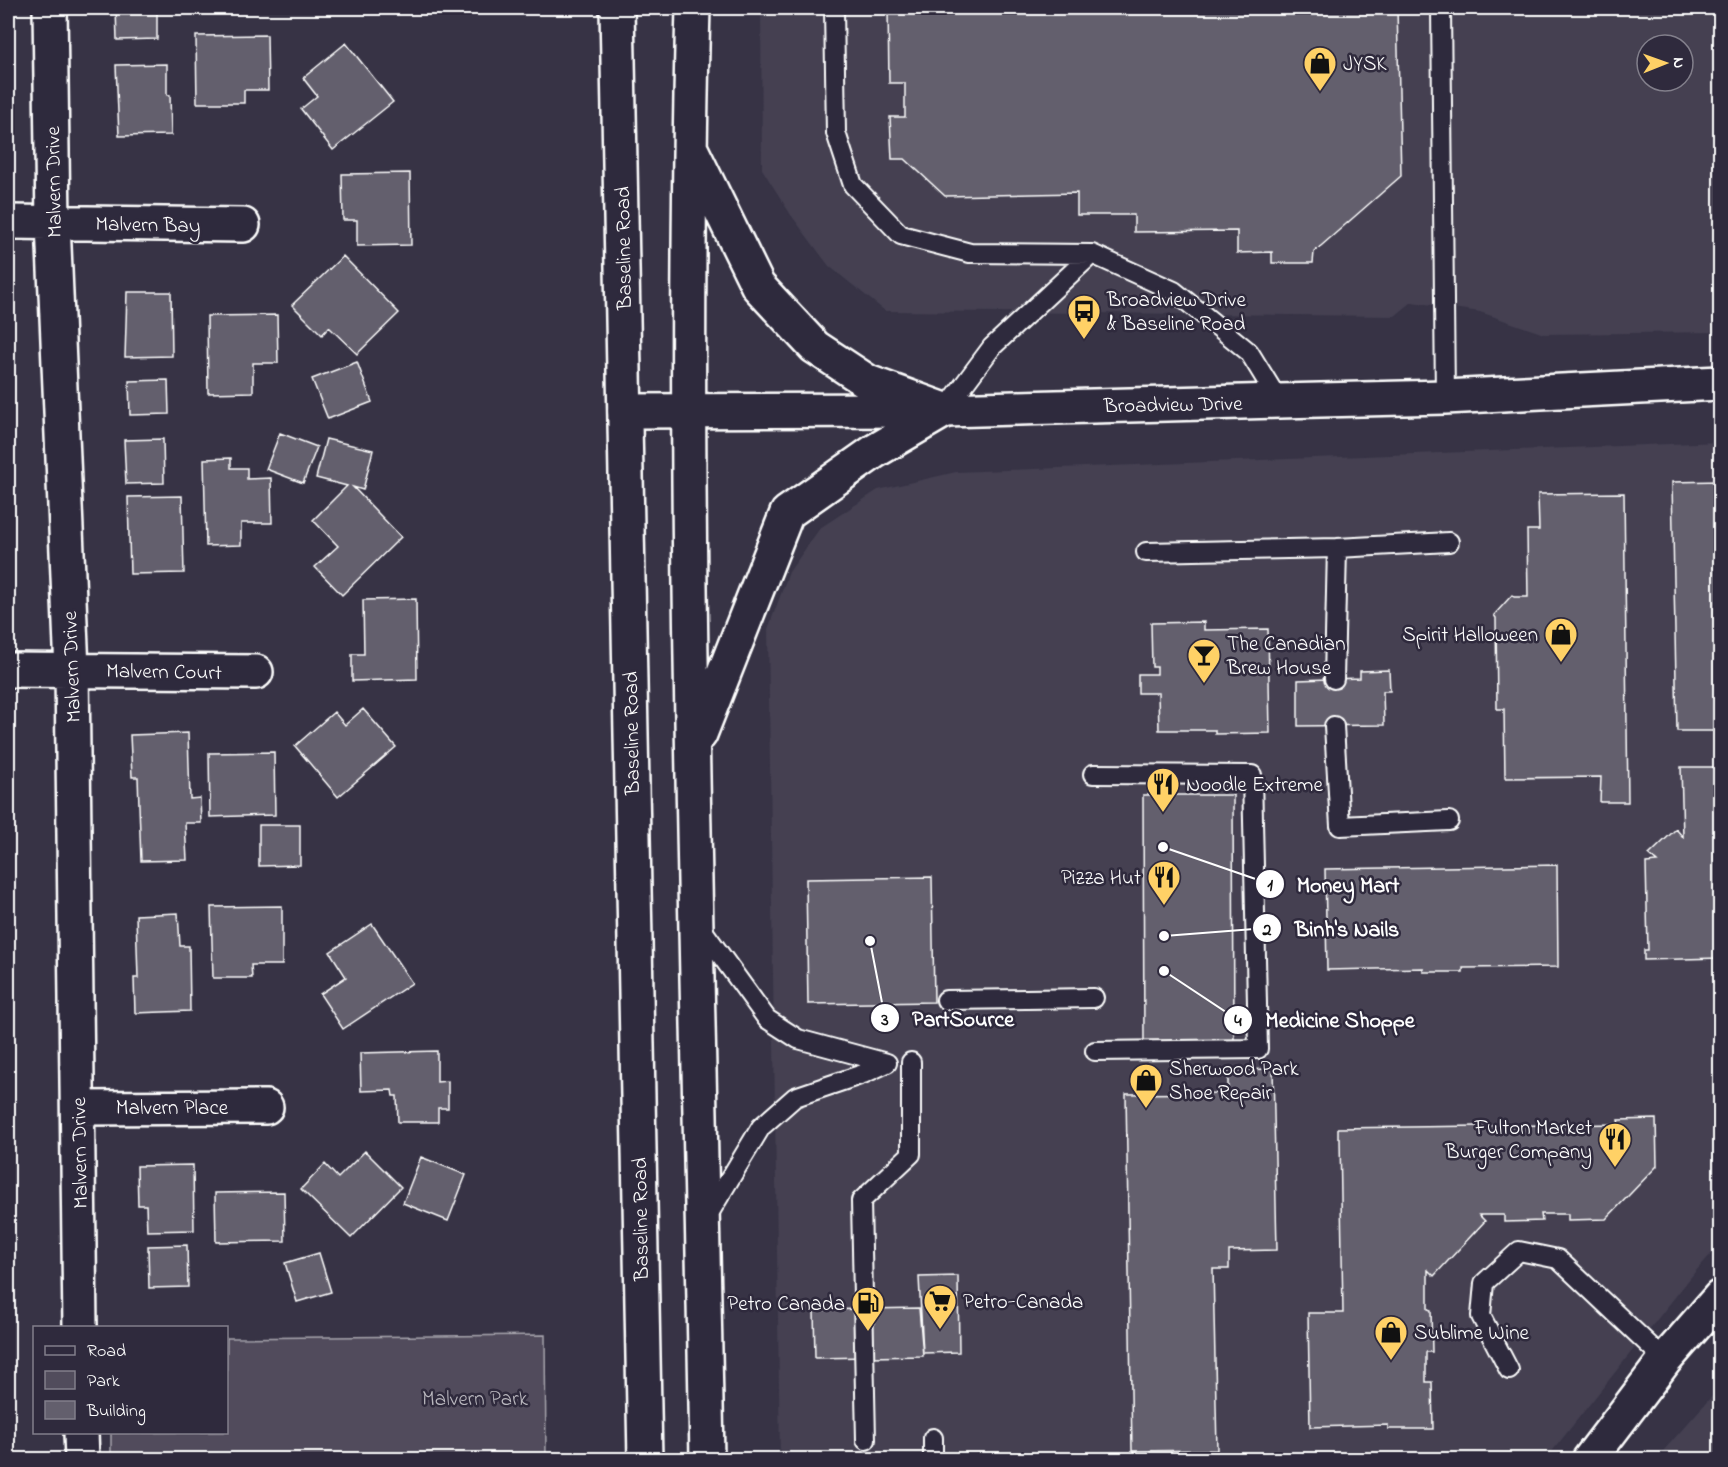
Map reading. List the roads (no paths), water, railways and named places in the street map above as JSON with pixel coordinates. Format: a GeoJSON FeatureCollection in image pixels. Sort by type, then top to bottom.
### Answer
{"type":"FeatureCollection","features":[{"type":"Feature","properties":{"kind":"main road","name":"Malvern Drive"},"geometry":{"type":"LineString","coordinates":[[50,8],[53,223],[72,670],[80,1326]]}},
{"type":"Feature","properties":{"kind":"main road","name":"Baseline Road"},"geometry":{"type":"LineString","coordinates":[[617,8],[645,1460]]}},
{"type":"Feature","properties":{"kind":"main road"},"geometry":{"type":"LineString","coordinates":[[693,8],[688,412],[707,1460]]}},
{"type":"Feature","properties":{"kind":"main road"},"geometry":{"type":"LineString","coordinates":[[690,145],[758,286],[815,347],[868,382],[945,410]]}},
{"type":"Feature","properties":{"kind":"main road","name":"Malvern Bay"},"geometry":{"type":"LineString","coordinates":[[8,222],[243,225]]}},
{"type":"Feature","properties":{"kind":"main road","name":"Broadview Drive"},"geometry":{"type":"LineString","coordinates":[[625,411],[945,410],[1445,397],[1720,383]]}},
{"type":"Feature","properties":{"kind":"main road"},"geometry":{"type":"LineString","coordinates":[[694,750],[787,513],[875,451],[945,410]]}},
{"type":"Feature","properties":{"kind":"main road","name":"Malvern Court"},"geometry":{"type":"LineString","coordinates":[[8,670],[256,672]]}},
{"type":"Feature","properties":{"kind":"main road","name":"Malvern Place"},"geometry":{"type":"LineString","coordinates":[[78,1108],[266,1107]]}},
{"type":"Feature","properties":{"kind":"main road"},"geometry":{"type":"LineString","coordinates":[[1589,1460],[1665,1360],[1720,1297]]}},
{"type":"Feature","properties":{"kind":"main road"},"geometry":{"type":"LineString","coordinates":[[81,1434],[82,1460]]}},
{"type":"Feature","properties":{"kind":"lane"},"geometry":{"type":"LineString","coordinates":[[834,8],[836,133],[853,185],[901,235],[970,253],[1092,254],[1174,291],[1249,352],[1279,401]]}},
{"type":"Feature","properties":{"kind":"lane"},"geometry":{"type":"LineString","coordinates":[[1441,8],[1445,397]]}},
{"type":"Feature","properties":{"kind":"lane"},"geometry":{"type":"LineString","coordinates":[[945,410],[992,348],[1092,254]]}},
{"type":"Feature","properties":{"kind":"lane"},"geometry":{"type":"LineString","coordinates":[[1146,552],[1337,548],[1449,542]]}},
{"type":"Feature","properties":{"kind":"lane"},"geometry":{"type":"LineString","coordinates":[[1334,679],[1337,548]]}},
{"type":"Feature","properties":{"kind":"lane"},"geometry":{"type":"LineString","coordinates":[[1334,726],[1340,826],[1449,820]]}},
{"type":"Feature","properties":{"kind":"lane"},"geometry":{"type":"LineString","coordinates":[[1093,774],[1252,775],[1258,1049],[1095,1051]]}},
{"type":"Feature","properties":{"kind":"lane"},"geometry":{"type":"LineString","coordinates":[[697,921],[767,1019],[798,1039],[887,1063],[863,1074],[795,1097],[761,1128],[703,1224]]}},
{"type":"Feature","properties":{"kind":"lane"},"geometry":{"type":"LineString","coordinates":[[946,1000],[1094,998]]}},
{"type":"Feature","properties":{"kind":"lane"},"geometry":{"type":"LineString","coordinates":[[866,1440],[861,1201],[911,1154],[911,1062]]}},
{"type":"Feature","properties":{"kind":"lane"},"geometry":{"type":"LineString","coordinates":[[1509,1370],[1481,1316],[1484,1284],[1519,1251],[1558,1259],[1665,1360]]}},
{"type":"Feature","properties":{"kind":"lane"},"geometry":{"type":"LineString","coordinates":[[933,1438],[933,1460]]}},
{"type":"Feature","properties":{"kind":"place","name":"JYSK"},"geometry":{"type":"Point","coordinates":[1320,92]}},
{"type":"Feature","properties":{"kind":"place","name":"Broadview Drive & Baseline Road"},"geometry":{"type":"Point","coordinates":[1084,340]}},
{"type":"Feature","properties":{"kind":"place","name":"Spirit Halloween"},"geometry":{"type":"Point","coordinates":[1561,663]}},
{"type":"Feature","properties":{"kind":"place","name":"The Canadian Brew House"},"geometry":{"type":"Point","coordinates":[1204,684]}},
{"type":"Feature","properties":{"kind":"place","name":"Noodle Extreme"},"geometry":{"type":"Point","coordinates":[1163,813]}},
{"type":"Feature","properties":{"kind":"place","name":"Money Mart"},"geometry":{"type":"Point","coordinates":[1163,847]}},
{"type":"Feature","properties":{"kind":"place","name":"Pizza Hut"},"geometry":{"type":"Point","coordinates":[1164,906]}},
{"type":"Feature","properties":{"kind":"place","name":"Binh's Nails"},"geometry":{"type":"Point","coordinates":[1164,936]}},
{"type":"Feature","properties":{"kind":"place","name":"PartSource"},"geometry":{"type":"Point","coordinates":[870,941]}},
{"type":"Feature","properties":{"kind":"place","name":"Medicine Shoppe"},"geometry":{"type":"Point","coordinates":[1164,971]}},
{"type":"Feature","properties":{"kind":"place","name":"Sherwood Park Shoe Repair"},"geometry":{"type":"Point","coordinates":[1146,1109]}},
{"type":"Feature","properties":{"kind":"place","name":"Fulton Market Burger Company"},"geometry":{"type":"Point","coordinates":[1615,1168]}},
{"type":"Feature","properties":{"kind":"place","name":"Petro-Canada"},"geometry":{"type":"Point","coordinates":[940,1330]}},
{"type":"Feature","properties":{"kind":"place","name":"Petro Canada"},"geometry":{"type":"Point","coordinates":[868,1332]}},
{"type":"Feature","properties":{"kind":"place","name":"Sublime Wine"},"geometry":{"type":"Point","coordinates":[1391,1361]}},
{"type":"Feature","properties":{"kind":"park label","name":"Malvern Park"},"geometry":{"type":"Point","coordinates":[475,1398]}}]}
